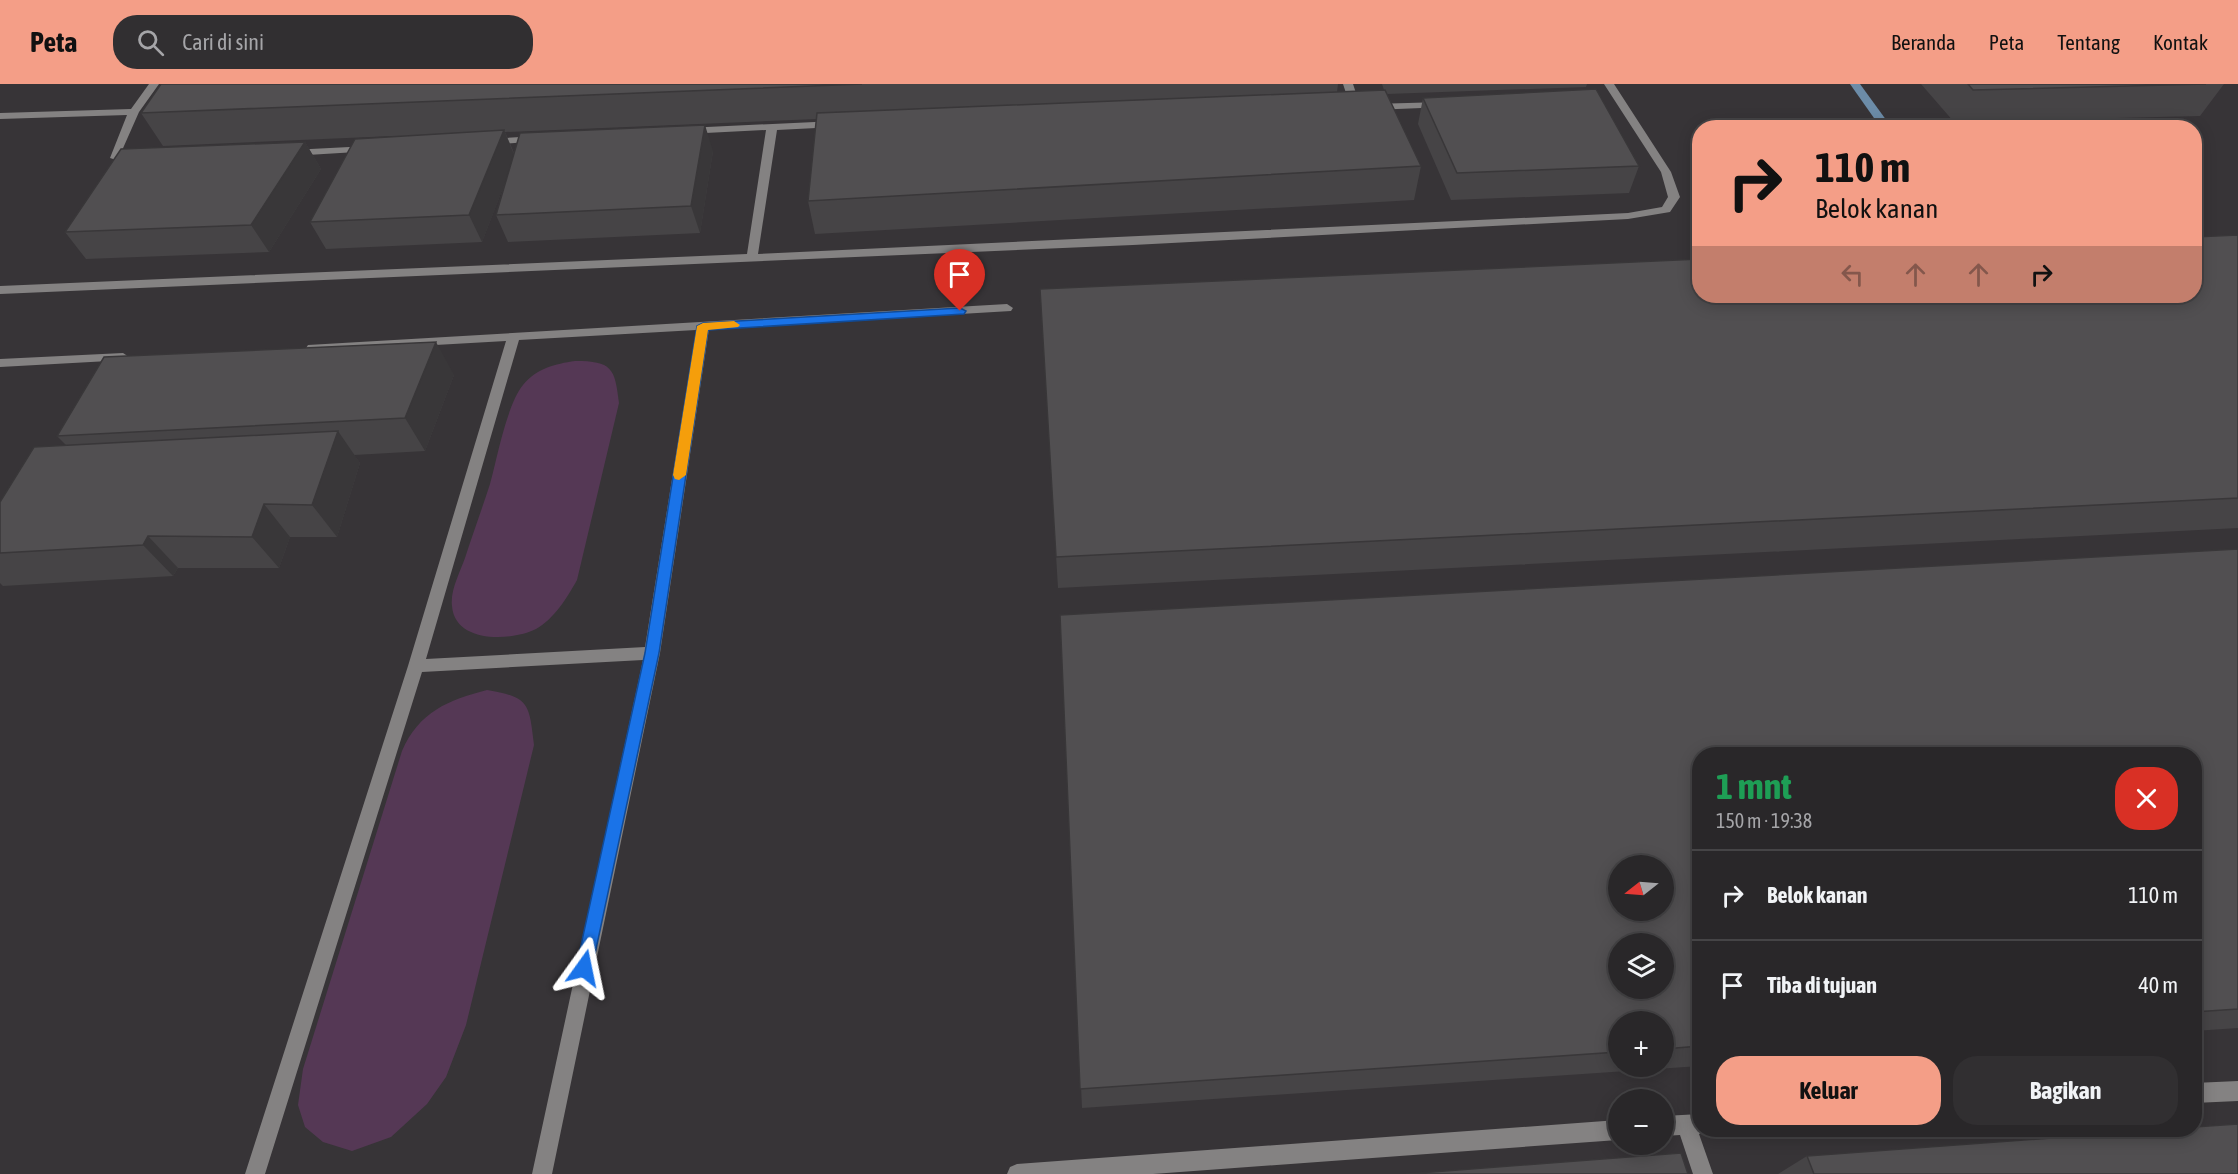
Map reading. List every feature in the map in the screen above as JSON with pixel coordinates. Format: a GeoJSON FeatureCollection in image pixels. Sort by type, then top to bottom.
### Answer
{"type":"FeatureCollection","features":[{"type":"Feature","properties":{"kind":"lane"},"geometry":{"type":"LineString","coordinates":[[147,161],[115,159],[134,112],[154,84]]}},
{"type":"Feature","properties":{"kind":"lane"},"geometry":{"type":"LineString","coordinates":[[1348,84],[1356,108]]}},
{"type":"Feature","properties":{"kind":"lane"},"geometry":{"type":"LineString","coordinates":[[0,290],[1628,216],[1666,210],[1674,197],[1666,171],[1612,100],[1609,84]]}},
{"type":"Feature","properties":{"kind":"lane"},"geometry":{"type":"LineString","coordinates":[[1344,108],[1451,105]]}},
{"type":"Feature","properties":{"kind":"lane"},"geometry":{"type":"LineString","coordinates":[[0,116],[134,112]]}},
{"type":"Feature","properties":{"kind":"lane"},"geometry":{"type":"LineString","coordinates":[[678,131],[843,124]]}},
{"type":"Feature","properties":{"kind":"lane"},"geometry":{"type":"LineString","coordinates":[[752,257],[772,126]]}},
{"type":"Feature","properties":{"kind":"lane"},"geometry":{"type":"LineString","coordinates":[[477,142],[548,138]]}},
{"type":"Feature","properties":{"kind":"lane"},"geometry":{"type":"LineString","coordinates":[[277,154],[383,148]]}},
{"type":"Feature","properties":{"kind":"lane"},"geometry":{"type":"LineString","coordinates":[[298,348],[513,338],[1007,308]]}},
{"type":"Feature","properties":{"kind":"lane"},"geometry":{"type":"LineString","coordinates":[[542,1174],[652,653],[703,326]]}},
{"type":"Feature","properties":{"kind":"lane"},"geometry":{"type":"LineString","coordinates":[[255,1174],[416,666],[513,338]]}},
{"type":"Feature","properties":{"kind":"lane"},"geometry":{"type":"LineString","coordinates":[[0,363],[131,357]]}},
{"type":"Feature","properties":{"kind":"lane"},"geometry":{"type":"LineString","coordinates":[[416,666],[652,653]]}},
{"type":"Feature","properties":{"kind":"lane"},"geometry":{"type":"LineString","coordinates":[[2202,1092],[2238,1090]]}},
{"type":"Feature","properties":{"kind":"lane"},"geometry":{"type":"LineString","coordinates":[[1674,1125],[1692,1124]]}},
{"type":"Feature","properties":{"kind":"lane"},"geometry":{"type":"LineString","coordinates":[[1017,1174],[1608,1131]]}},
{"type":"Feature","properties":{"kind":"lane"},"geometry":{"type":"LineString","coordinates":[[1696,1137],[1703,1174]]}},
{"type":"Feature","properties":{"kind":"shaded area"},"geometry":{"type":"Polygon","coordinates":[[[575,361],[597,363],[609,369],[616,382],[619,403],[577,580],[554,614],[536,629],[513,636],[500,637],[474,633],[463,627],[455,618],[452,594],[490,484],[512,405],[523,385],[534,374],[553,365],[575,361]]]}},
{"type":"Feature","properties":{"kind":"shaded area"},"geometry":{"type":"Polygon","coordinates":[[[487,690],[512,696],[525,705],[531,720],[534,745],[466,1025],[446,1077],[427,1104],[391,1137],[352,1151],[323,1142],[305,1127],[298,1105],[303,1069],[402,751],[417,726],[426,717],[447,703],[487,690]]]}},
{"type":"Feature","properties":{"kind":"building"},"geometry":{"type":"Polygon","coordinates":[[[161,84],[862,84],[141,113],[161,84]]]}},
{"type":"Feature","properties":{"kind":"building"},"geometry":{"type":"Polygon","coordinates":[[[1968,84],[2206,84],[1973,90],[1968,84]]]}},
{"type":"Feature","properties":{"kind":"building"},"geometry":{"type":"Polygon","coordinates":[[[1596,89],[1639,166],[1457,173],[1423,98],[1596,89]]]}},
{"type":"Feature","properties":{"kind":"building"},"geometry":{"type":"Polygon","coordinates":[[[1385,90],[1421,166],[808,201],[817,113],[1385,90]]]}},
{"type":"Feature","properties":{"kind":"building"},"geometry":{"type":"Polygon","coordinates":[[[705,125],[691,206],[496,215],[520,133],[705,125]]]}},
{"type":"Feature","properties":{"kind":"building"},"geometry":{"type":"Polygon","coordinates":[[[504,130],[469,215],[310,222],[355,139],[504,130]]]}},
{"type":"Feature","properties":{"kind":"building"},"geometry":{"type":"Polygon","coordinates":[[[305,142],[251,225],[65,232],[121,149],[305,142]]]}},
{"type":"Feature","properties":{"kind":"building"},"geometry":{"type":"Polygon","coordinates":[[[2238,235],[2238,498],[1056,557],[1040,289],[1692,259],[1692,303],[2202,303],[2202,237],[2238,235]]]}},
{"type":"Feature","properties":{"kind":"building"},"geometry":{"type":"Polygon","coordinates":[[[436,342],[405,418],[57,436],[104,357],[436,342]]]}},
{"type":"Feature","properties":{"kind":"building"},"geometry":{"type":"Polygon","coordinates":[[[338,431],[312,505],[264,504],[252,537],[148,536],[143,545],[0,553],[0,502],[34,447],[338,431]]]}},
{"type":"Feature","properties":{"kind":"building"},"geometry":{"type":"Polygon","coordinates":[[[2238,549],[2238,1009],[2202,1011],[2202,747],[1692,747],[1692,1047],[1674,1048],[1674,1011],[1608,1011],[1608,1053],[1080,1089],[1060,615],[2238,549]]]}},
{"type":"Feature","properties":{"kind":"building"},"geometry":{"type":"Polygon","coordinates":[[[2238,1124],[2238,1174],[1814,1174],[1807,1156],[2065,1137],[2202,1137],[2202,1126],[2238,1124]]]}},
{"type":"Feature","properties":{"kind":"building"},"geometry":{"type":"Polygon","coordinates":[[[1681,1153],[1688,1174],[1406,1174],[1674,1155],[1681,1153]]]}},
{"type":"Feature","properties":{"kind":"waterway"},"geometry":{"type":"LineString","coordinates":[[1855,84],[1881,120]]}},
{"type":"Feature","properties":{"kind":"slow traffic"},"geometry":{"type":"LineString","coordinates":[[679,475],[703,326],[734,325]]}},
{"type":"Feature","properties":{"kind":"route"},"geometry":{"type":"LineString","coordinates":[[584,968],[652,653],[703,326],[960,311]]}}]}
